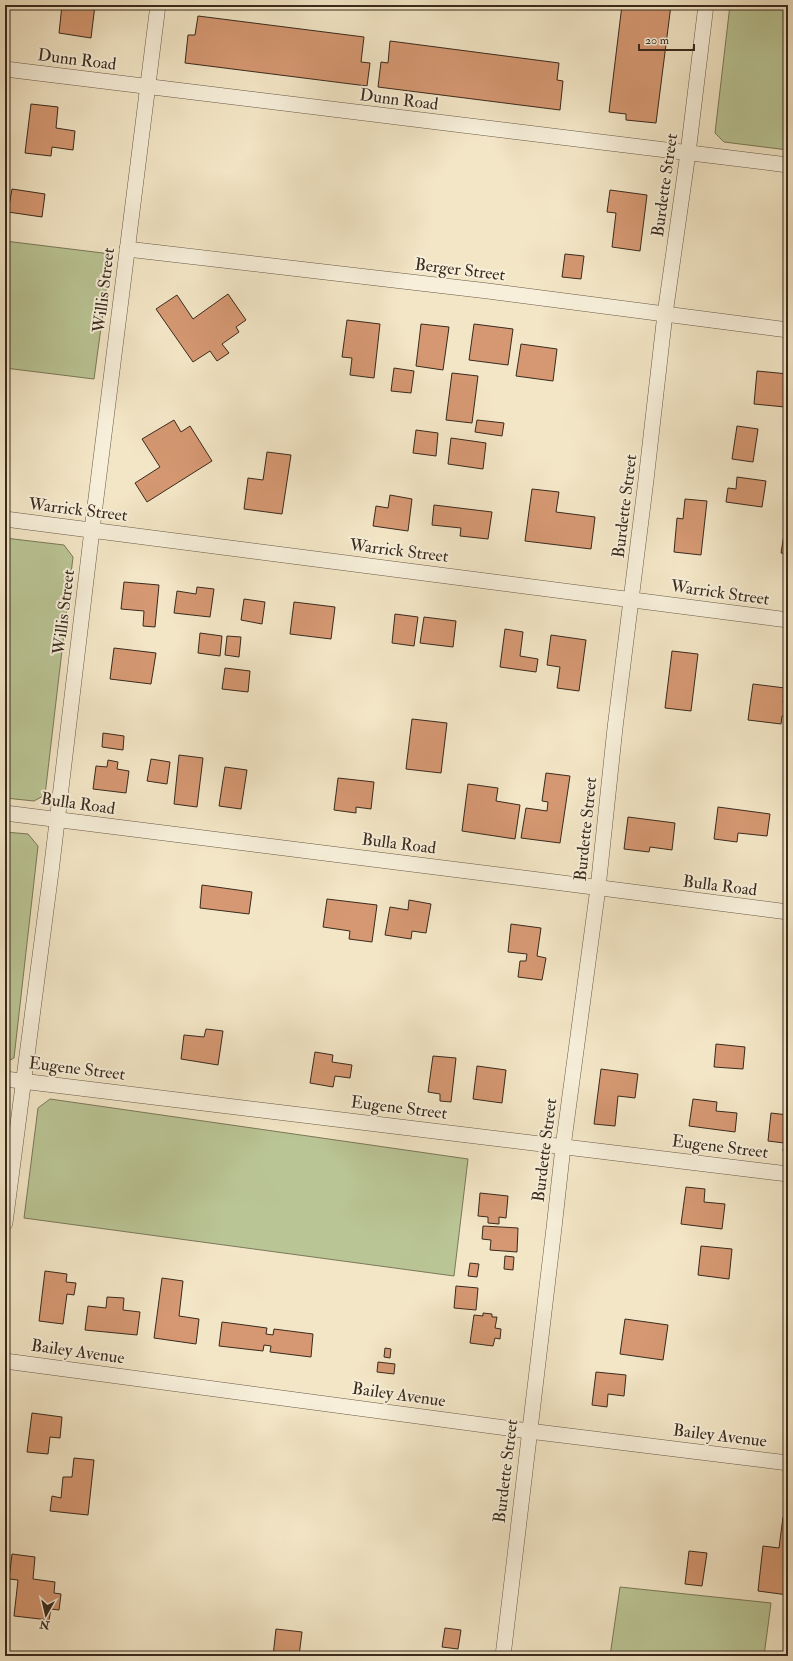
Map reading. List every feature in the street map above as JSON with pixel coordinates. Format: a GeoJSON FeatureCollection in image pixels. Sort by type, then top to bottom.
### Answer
{"type":"FeatureCollection","features":[{"type":"Feature","properties":{"kind":"street","name":"Willis Street"},"geometry":{"type":"LineString","coordinates":[[5,1223],[51,872],[158,5]]}},
{"type":"Feature","properties":{"kind":"street","name":"Burdette Street"},"geometry":{"type":"LineString","coordinates":[[503,1656],[563,1147],[598,888],[615,728],[632,599],[665,314],[688,154],[706,5]]}},
{"type":"Feature","properties":{"kind":"street","name":"Dunn Road"},"geometry":{"type":"LineString","coordinates":[[5,69],[274,101],[688,154],[788,165]]}},
{"type":"Feature","properties":{"kind":"street","name":"Berger Street"},"geometry":{"type":"LineString","coordinates":[[127,249],[488,291],[788,330]]}},
{"type":"Feature","properties":{"kind":"street","name":"Warrick Street"},"geometry":{"type":"LineString","coordinates":[[5,519],[788,620]]}},
{"type":"Feature","properties":{"kind":"street","name":"Bulla Road"},"geometry":{"type":"LineString","coordinates":[[5,813],[237,841],[788,912]]}},
{"type":"Feature","properties":{"kind":"street","name":"Eugene Street"},"geometry":{"type":"LineString","coordinates":[[5,1079],[788,1174]]}},
{"type":"Feature","properties":{"kind":"street","name":"Bailey Avenue"},"geometry":{"type":"LineString","coordinates":[[5,1361],[529,1431],[788,1463]]}},
{"type":"Feature","properties":{"kind":"green space"},"geometry":{"type":"Polygon","coordinates":[[[730,5],[788,5],[788,150],[724,142],[715,133],[730,5]]]}},
{"type":"Feature","properties":{"kind":"green space"},"geometry":{"type":"Polygon","coordinates":[[[5,241],[111,254],[94,379],[5,368],[5,241]]]}},
{"type":"Feature","properties":{"kind":"green space"},"geometry":{"type":"Polygon","coordinates":[[[5,538],[64,545],[73,557],[45,795],[34,801],[5,798],[5,538]]]}},
{"type":"Feature","properties":{"kind":"green space"},"geometry":{"type":"Polygon","coordinates":[[[5,832],[28,834],[38,846],[14,1058],[5,1063],[5,832]]]}},
{"type":"Feature","properties":{"kind":"green space"},"geometry":{"type":"Polygon","coordinates":[[[50,1099],[468,1159],[454,1276],[24,1218],[38,1108],[50,1099]]]}},
{"type":"Feature","properties":{"kind":"green space"},"geometry":{"type":"Polygon","coordinates":[[[620,1587],[771,1603],[764,1656],[610,1656],[620,1587]]]}},
{"type":"Feature","properties":{"kind":"building"},"geometry":{"type":"Polygon","coordinates":[[[62,5],[95,5],[91,38],[59,33],[62,5]]]}},
{"type":"Feature","properties":{"kind":"building"},"geometry":{"type":"Polygon","coordinates":[[[622,5],[671,5],[656,123],[626,120],[626,114],[609,112],[622,5]]]}},
{"type":"Feature","properties":{"kind":"building"},"geometry":{"type":"Polygon","coordinates":[[[198,16],[364,37],[361,62],[370,63],[367,86],[185,63],[188,35],[195,35],[198,16]]]}},
{"type":"Feature","properties":{"kind":"building"},"geometry":{"type":"Polygon","coordinates":[[[390,41],[559,63],[557,80],[563,81],[560,110],[378,87],[381,62],[388,63],[390,41]]]}},
{"type":"Feature","properties":{"kind":"building"},"geometry":{"type":"Polygon","coordinates":[[[31,104],[58,107],[56,128],[75,131],[73,150],[52,147],[51,156],[25,153],[31,104]]]}},
{"type":"Feature","properties":{"kind":"building"},"geometry":{"type":"Polygon","coordinates":[[[12,189],[45,194],[42,217],[8,212],[12,189]]]}},
{"type":"Feature","properties":{"kind":"building"},"geometry":{"type":"Polygon","coordinates":[[[610,190],[647,195],[640,251],[612,247],[616,213],[607,212],[610,190]]]}},
{"type":"Feature","properties":{"kind":"building"},"geometry":{"type":"Polygon","coordinates":[[[565,254],[584,256],[581,279],[562,277],[565,254]]]}},
{"type":"Feature","properties":{"kind":"building"},"geometry":{"type":"Polygon","coordinates":[[[228,294],[246,320],[236,327],[239,332],[222,344],[229,353],[217,361],[210,351],[193,362],[156,309],[177,295],[193,319],[228,294]]]}},
{"type":"Feature","properties":{"kind":"building"},"geometry":{"type":"Polygon","coordinates":[[[347,320],[380,324],[374,378],[350,375],[352,358],[342,357],[347,320]]]}},
{"type":"Feature","properties":{"kind":"building"},"geometry":{"type":"Polygon","coordinates":[[[421,324],[449,327],[443,370],[416,366],[421,324]]]}},
{"type":"Feature","properties":{"kind":"building"},"geometry":{"type":"Polygon","coordinates":[[[474,324],[513,329],[508,365],[469,360],[474,324]]]}},
{"type":"Feature","properties":{"kind":"building"},"geometry":{"type":"Polygon","coordinates":[[[521,344],[557,349],[553,381],[516,376],[521,344]]]}},
{"type":"Feature","properties":{"kind":"building"},"geometry":{"type":"Polygon","coordinates":[[[394,368],[414,371],[411,393],[391,391],[394,368]]]}},
{"type":"Feature","properties":{"kind":"building"},"geometry":{"type":"Polygon","coordinates":[[[757,371],[788,374],[785,407],[754,404],[757,371]]]}},
{"type":"Feature","properties":{"kind":"building"},"geometry":{"type":"Polygon","coordinates":[[[452,373],[478,376],[472,423],[446,420],[452,373]]]}},
{"type":"Feature","properties":{"kind":"building"},"geometry":{"type":"Polygon","coordinates":[[[174,420],[181,432],[190,426],[212,461],[147,502],[135,483],[160,467],[142,439],[174,420]]]}},
{"type":"Feature","properties":{"kind":"building"},"geometry":{"type":"Polygon","coordinates":[[[477,420],[504,423],[502,436],[475,432],[477,420]]]}},
{"type":"Feature","properties":{"kind":"building"},"geometry":{"type":"Polygon","coordinates":[[[737,426],[758,429],[753,462],[732,459],[737,426]]]}},
{"type":"Feature","properties":{"kind":"building"},"geometry":{"type":"Polygon","coordinates":[[[416,430],[438,433],[436,456],[413,453],[416,430]]]}},
{"type":"Feature","properties":{"kind":"building"},"geometry":{"type":"Polygon","coordinates":[[[451,438],[486,443],[483,469],[448,464],[451,438]]]}},
{"type":"Feature","properties":{"kind":"building"},"geometry":{"type":"Polygon","coordinates":[[[267,452],[291,455],[282,514],[244,509],[248,478],[263,480],[267,452]]]}},
{"type":"Feature","properties":{"kind":"building"},"geometry":{"type":"Polygon","coordinates":[[[737,477],[766,481],[762,507],[726,502],[728,488],[736,489],[737,477]]]}},
{"type":"Feature","properties":{"kind":"building"},"geometry":{"type":"Polygon","coordinates":[[[532,489],[559,492],[556,512],[595,517],[591,549],[525,541],[532,489]]]}},
{"type":"Feature","properties":{"kind":"building"},"geometry":{"type":"Polygon","coordinates":[[[390,495],[412,499],[408,531],[373,526],[376,506],[388,508],[390,495]]]}},
{"type":"Feature","properties":{"kind":"building"},"geometry":{"type":"Polygon","coordinates":[[[685,499],[707,501],[701,555],[674,552],[677,518],[683,519],[685,499]]]}},
{"type":"Feature","properties":{"kind":"building"},"geometry":{"type":"Polygon","coordinates":[[[434,505],[492,512],[488,539],[460,536],[461,528],[432,525],[434,505]]]}},
{"type":"Feature","properties":{"kind":"building"},"geometry":{"type":"Polygon","coordinates":[[[785,528],[788,528],[788,554],[781,553],[785,528]]]}},
{"type":"Feature","properties":{"kind":"building"},"geometry":{"type":"Polygon","coordinates":[[[124,582],[159,585],[155,627],[143,626],[144,611],[121,609],[124,582]]]}},
{"type":"Feature","properties":{"kind":"building"},"geometry":{"type":"Polygon","coordinates":[[[197,587],[214,589],[210,617],[174,613],[177,591],[196,594],[197,587]]]}},
{"type":"Feature","properties":{"kind":"building"},"geometry":{"type":"Polygon","coordinates":[[[244,599],[265,602],[262,624],[241,620],[244,599]]]}},
{"type":"Feature","properties":{"kind":"building"},"geometry":{"type":"Polygon","coordinates":[[[294,602],[335,607],[331,639],[290,634],[294,602]]]}},
{"type":"Feature","properties":{"kind":"building"},"geometry":{"type":"Polygon","coordinates":[[[395,614],[418,617],[414,646],[392,643],[395,614]]]}},
{"type":"Feature","properties":{"kind":"building"},"geometry":{"type":"Polygon","coordinates":[[[424,617],[456,621],[453,647],[420,643],[424,617]]]}},
{"type":"Feature","properties":{"kind":"building"},"geometry":{"type":"Polygon","coordinates":[[[505,629],[523,632],[520,656],[538,659],[536,672],[500,667],[505,629]]]}},
{"type":"Feature","properties":{"kind":"building"},"geometry":{"type":"Polygon","coordinates":[[[200,633],[222,636],[220,656],[198,653],[200,633]]]}},
{"type":"Feature","properties":{"kind":"building"},"geometry":{"type":"Polygon","coordinates":[[[551,635],[586,640],[579,691],[557,688],[560,667],[547,665],[551,635]]]}},
{"type":"Feature","properties":{"kind":"building"},"geometry":{"type":"Polygon","coordinates":[[[227,636],[241,637],[239,657],[225,655],[227,636]]]}},
{"type":"Feature","properties":{"kind":"building"},"geometry":{"type":"Polygon","coordinates":[[[114,648],[156,653],[151,684],[110,679],[114,648]]]}},
{"type":"Feature","properties":{"kind":"building"},"geometry":{"type":"Polygon","coordinates":[[[672,651],[698,654],[691,711],[665,708],[672,651]]]}},
{"type":"Feature","properties":{"kind":"building"},"geometry":{"type":"Polygon","coordinates":[[[225,668],[250,671],[248,692],[222,689],[225,668]]]}},
{"type":"Feature","properties":{"kind":"building"},"geometry":{"type":"Polygon","coordinates":[[[753,684],[785,688],[783,703],[788,704],[788,717],[782,716],[781,724],[748,720],[753,684]]]}},
{"type":"Feature","properties":{"kind":"building"},"geometry":{"type":"Polygon","coordinates":[[[412,719],[447,723],[441,773],[406,769],[412,719]]]}},
{"type":"Feature","properties":{"kind":"building"},"geometry":{"type":"Polygon","coordinates":[[[103,733],[124,736],[123,750],[102,747],[103,733]]]}},
{"type":"Feature","properties":{"kind":"building"},"geometry":{"type":"Polygon","coordinates":[[[179,755],[203,758],[197,807],[174,804],[179,755]]]}},
{"type":"Feature","properties":{"kind":"building"},"geometry":{"type":"Polygon","coordinates":[[[151,759],[170,762],[167,784],[147,781],[151,759]]]}},
{"type":"Feature","properties":{"kind":"building"},"geometry":{"type":"Polygon","coordinates":[[[108,760],[118,762],[117,769],[129,771],[126,793],[93,789],[96,766],[107,767],[108,760]]]}},
{"type":"Feature","properties":{"kind":"building"},"geometry":{"type":"Polygon","coordinates":[[[225,767],[247,770],[241,809],[219,806],[225,767]]]}},
{"type":"Feature","properties":{"kind":"building"},"geometry":{"type":"Polygon","coordinates":[[[546,773],[570,776],[560,843],[521,838],[526,808],[547,811],[548,802],[542,801],[546,773]]]}},
{"type":"Feature","properties":{"kind":"building"},"geometry":{"type":"Polygon","coordinates":[[[338,778],[374,782],[371,809],[356,807],[356,813],[334,810],[338,778]]]}},
{"type":"Feature","properties":{"kind":"building"},"geometry":{"type":"Polygon","coordinates":[[[468,784],[498,788],[496,801],[520,805],[515,839],[462,831],[468,784]]]}},
{"type":"Feature","properties":{"kind":"building"},"geometry":{"type":"Polygon","coordinates":[[[718,807],[770,814],[767,836],[738,833],[737,842],[714,839],[718,807]]]}},
{"type":"Feature","properties":{"kind":"building"},"geometry":{"type":"Polygon","coordinates":[[[628,817],[675,823],[672,850],[650,847],[649,852],[624,849],[628,817]]]}},
{"type":"Feature","properties":{"kind":"building"},"geometry":{"type":"Polygon","coordinates":[[[202,885],[252,892],[249,914],[200,908],[202,885]]]}},
{"type":"Feature","properties":{"kind":"building"},"geometry":{"type":"Polygon","coordinates":[[[327,899],[377,905],[372,942],[349,939],[350,931],[323,927],[327,899]]]}},
{"type":"Feature","properties":{"kind":"building"},"geometry":{"type":"Polygon","coordinates":[[[409,900],[431,904],[426,933],[412,931],[411,939],[385,935],[390,907],[408,910],[409,900]]]}},
{"type":"Feature","properties":{"kind":"building"},"geometry":{"type":"Polygon","coordinates":[[[511,924],[541,928],[537,956],[546,958],[542,980],[518,977],[520,961],[526,961],[527,954],[508,952],[511,924]]]}},
{"type":"Feature","properties":{"kind":"building"},"geometry":{"type":"Polygon","coordinates":[[[206,1029],[223,1031],[218,1065],[181,1059],[184,1035],[204,1037],[206,1029]]]}},
{"type":"Feature","properties":{"kind":"building"},"geometry":{"type":"Polygon","coordinates":[[[716,1044],[745,1047],[743,1069],[714,1067],[716,1044]]]}},
{"type":"Feature","properties":{"kind":"building"},"geometry":{"type":"Polygon","coordinates":[[[315,1052],[333,1055],[332,1062],[352,1065],[350,1078],[335,1076],[333,1087],[310,1083],[315,1052]]]}},
{"type":"Feature","properties":{"kind":"building"},"geometry":{"type":"Polygon","coordinates":[[[433,1056],[456,1058],[451,1102],[440,1101],[440,1094],[428,1092],[433,1056]]]}},
{"type":"Feature","properties":{"kind":"building"},"geometry":{"type":"Polygon","coordinates":[[[477,1066],[506,1070],[502,1103],[473,1099],[477,1066]]]}},
{"type":"Feature","properties":{"kind":"building"},"geometry":{"type":"Polygon","coordinates":[[[601,1069],[638,1074],[635,1098],[618,1096],[615,1126],[594,1124],[601,1069]]]}},
{"type":"Feature","properties":{"kind":"building"},"geometry":{"type":"Polygon","coordinates":[[[693,1099],[717,1102],[716,1111],[737,1113],[735,1132],[689,1126],[693,1099]]]}},
{"type":"Feature","properties":{"kind":"building"},"geometry":{"type":"Polygon","coordinates":[[[771,1113],[788,1115],[788,1152],[783,1151],[784,1143],[768,1141],[771,1113]]]}},
{"type":"Feature","properties":{"kind":"building"},"geometry":{"type":"Polygon","coordinates":[[[686,1187],[705,1189],[704,1202],[725,1204],[722,1229],[681,1224],[686,1187]]]}},
{"type":"Feature","properties":{"kind":"building"},"geometry":{"type":"Polygon","coordinates":[[[480,1193],[508,1196],[506,1218],[499,1217],[499,1224],[488,1223],[488,1217],[478,1216],[480,1193]]]}},
{"type":"Feature","properties":{"kind":"building"},"geometry":{"type":"Polygon","coordinates":[[[483,1226],[518,1228],[517,1252],[490,1250],[491,1240],[482,1239],[483,1226]]]}},
{"type":"Feature","properties":{"kind":"building"},"geometry":{"type":"Polygon","coordinates":[[[701,1246],[732,1249],[729,1279],[698,1275],[701,1246]]]}},
{"type":"Feature","properties":{"kind":"building"},"geometry":{"type":"Polygon","coordinates":[[[505,1256],[514,1257],[513,1270],[504,1269],[505,1256]]]}},
{"type":"Feature","properties":{"kind":"building"},"geometry":{"type":"Polygon","coordinates":[[[470,1263],[479,1264],[477,1277],[468,1276],[470,1263]]]}},
{"type":"Feature","properties":{"kind":"building"},"geometry":{"type":"Polygon","coordinates":[[[45,1271],[67,1274],[66,1282],[76,1283],[74,1295],[67,1294],[63,1324],[39,1321],[45,1271]]]}},
{"type":"Feature","properties":{"kind":"building"},"geometry":{"type":"Polygon","coordinates":[[[162,1278],[183,1281],[179,1316],[199,1319],[196,1344],[154,1338],[162,1278]]]}},
{"type":"Feature","properties":{"kind":"building"},"geometry":{"type":"Polygon","coordinates":[[[456,1286],[478,1288],[476,1310],[454,1308],[456,1286]]]}},
{"type":"Feature","properties":{"kind":"building"},"geometry":{"type":"Polygon","coordinates":[[[107,1297],[124,1298],[123,1310],[140,1312],[137,1335],[85,1330],[88,1306],[106,1308],[107,1297]]]}},
{"type":"Feature","properties":{"kind":"building"},"geometry":{"type":"Polygon","coordinates":[[[483,1313],[492,1314],[492,1317],[497,1317],[495,1328],[501,1329],[500,1339],[495,1338],[493,1346],[470,1343],[474,1315],[483,1316],[483,1313]]]}},
{"type":"Feature","properties":{"kind":"building"},"geometry":{"type":"Polygon","coordinates":[[[625,1319],[668,1325],[663,1360],[620,1354],[625,1319]]]}},
{"type":"Feature","properties":{"kind":"building"},"geometry":{"type":"Polygon","coordinates":[[[222,1322],[267,1328],[266,1334],[273,1335],[274,1329],[313,1334],[311,1357],[270,1352],[271,1346],[264,1345],[263,1351],[219,1346],[222,1322]]]}},
{"type":"Feature","properties":{"kind":"building"},"geometry":{"type":"Polygon","coordinates":[[[385,1348],[391,1349],[390,1358],[384,1357],[385,1348]]]}},
{"type":"Feature","properties":{"kind":"building"},"geometry":{"type":"Polygon","coordinates":[[[378,1362],[395,1364],[394,1374],[377,1372],[378,1362]]]}},
{"type":"Feature","properties":{"kind":"building"},"geometry":{"type":"Polygon","coordinates":[[[596,1372],[626,1375],[624,1396],[608,1394],[607,1407],[592,1405],[596,1372]]]}},
{"type":"Feature","properties":{"kind":"building"},"geometry":{"type":"Polygon","coordinates":[[[32,1413],[62,1417],[60,1438],[50,1437],[48,1454],[27,1452],[32,1413]]]}},
{"type":"Feature","properties":{"kind":"building"},"geometry":{"type":"Polygon","coordinates":[[[74,1458],[94,1460],[88,1515],[50,1511],[52,1496],[61,1498],[63,1477],[72,1477],[74,1458]]]}},
{"type":"Feature","properties":{"kind":"building"},"geometry":{"type":"Polygon","coordinates":[[[783,1517],[788,1517],[788,1595],[758,1591],[763,1546],[779,1548],[783,1517]]]}},
{"type":"Feature","properties":{"kind":"building"},"geometry":{"type":"Polygon","coordinates":[[[689,1551],[707,1553],[702,1586],[685,1584],[689,1551]]]}},
{"type":"Feature","properties":{"kind":"building"},"geometry":{"type":"Polygon","coordinates":[[[12,1554],[35,1557],[33,1579],[55,1582],[54,1593],[61,1594],[59,1610],[51,1609],[49,1620],[14,1616],[18,1580],[9,1579],[12,1554]]]}},
{"type":"Feature","properties":{"kind":"building"},"geometry":{"type":"Polygon","coordinates":[[[445,1628],[461,1630],[458,1649],[442,1647],[445,1628]]]}},
{"type":"Feature","properties":{"kind":"building"},"geometry":{"type":"Polygon","coordinates":[[[276,1629],[302,1632],[299,1656],[273,1656],[276,1629]]]}}]}
